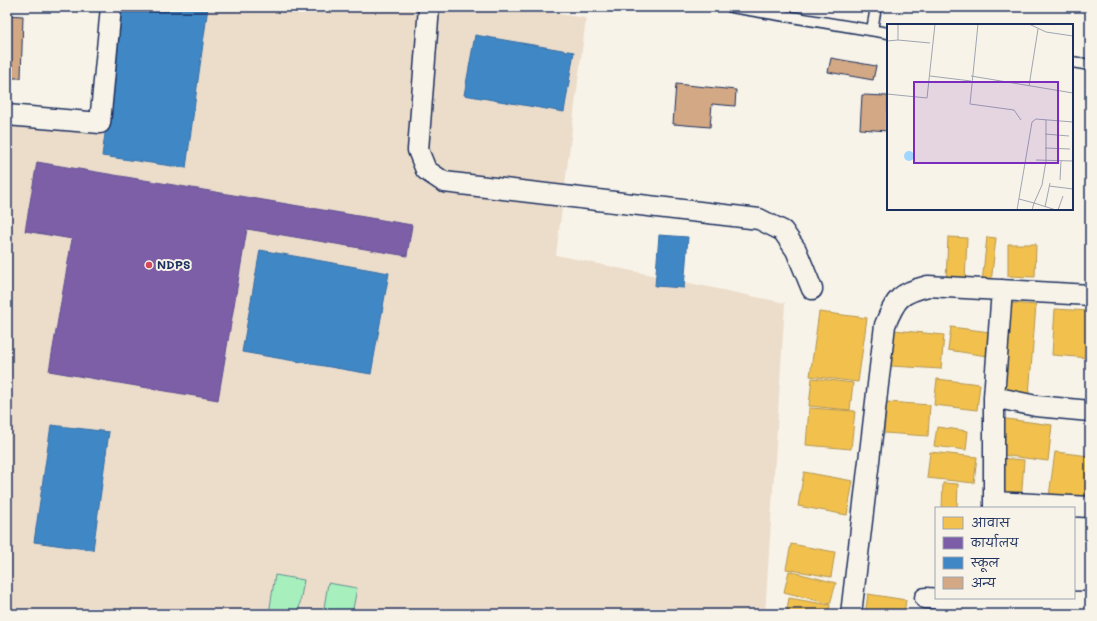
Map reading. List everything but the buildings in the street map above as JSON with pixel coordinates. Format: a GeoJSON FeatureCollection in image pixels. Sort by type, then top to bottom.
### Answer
{"type":"FeatureCollection","features":[{"type":"Feature","properties":{"kind":"street"},"geometry":{"type":"LineString","coordinates":[[7,115],[100,123],[111,7]]}},
{"type":"Feature","properties":{"kind":"street"},"geometry":{"type":"LineString","coordinates":[[429,7],[418,150],[426,170],[444,182],[759,219],[783,231],[796,250],[812,289]]}},
{"type":"Feature","properties":{"kind":"street"},"geometry":{"type":"LineString","coordinates":[[851,614],[886,325],[894,304],[909,291],[928,286],[1090,295]]}},
{"type":"Feature","properties":{"kind":"street"},"geometry":{"type":"LineString","coordinates":[[1002,290],[994,397],[994,505],[1090,507]]}},
{"type":"Feature","properties":{"kind":"street"},"geometry":{"type":"LineString","coordinates":[[994,397],[1036,406],[1090,411]]}},
{"type":"Feature","properties":{"kind":"street"},"geometry":{"type":"LineString","coordinates":[[925,598],[935,599]]}},
{"type":"Feature","properties":{"kind":"street"},"geometry":{"type":"LineString","coordinates":[[938,599],[1000,604],[1090,602]]}},
{"type":"Feature","properties":{"kind":"lane"},"geometry":{"type":"LineString","coordinates":[[730,7],[887,33]]}},
{"type":"Feature","properties":{"kind":"lane"},"geometry":{"type":"LineString","coordinates":[[872,30],[876,7]]}},
{"type":"Feature","properties":{"kind":"lane"},"geometry":{"type":"LineString","coordinates":[[1073,62],[1090,65]]}},
{"type":"Feature","properties":{"kind":"shaded area"},"geometry":{"type":"Polygon","coordinates":[[[111,7],[509,7],[586,18],[556,255],[785,303],[765,614],[7,614],[7,115],[100,123],[111,7]]]}},
{"type":"Feature","properties":{"kind":"green space"},"geometry":{"type":"Polygon","coordinates":[[[275,575],[304,580],[298,614],[269,614],[275,575]]]}},
{"type":"Feature","properties":{"kind":"green space"},"geometry":{"type":"Polygon","coordinates":[[[328,583],[357,588],[352,614],[323,614],[328,583]]]}},
{"type":"Feature","properties":{"kind":"place","name":"NDPS"},"geometry":{"type":"Point","coordinates":[149,265]}}]}
